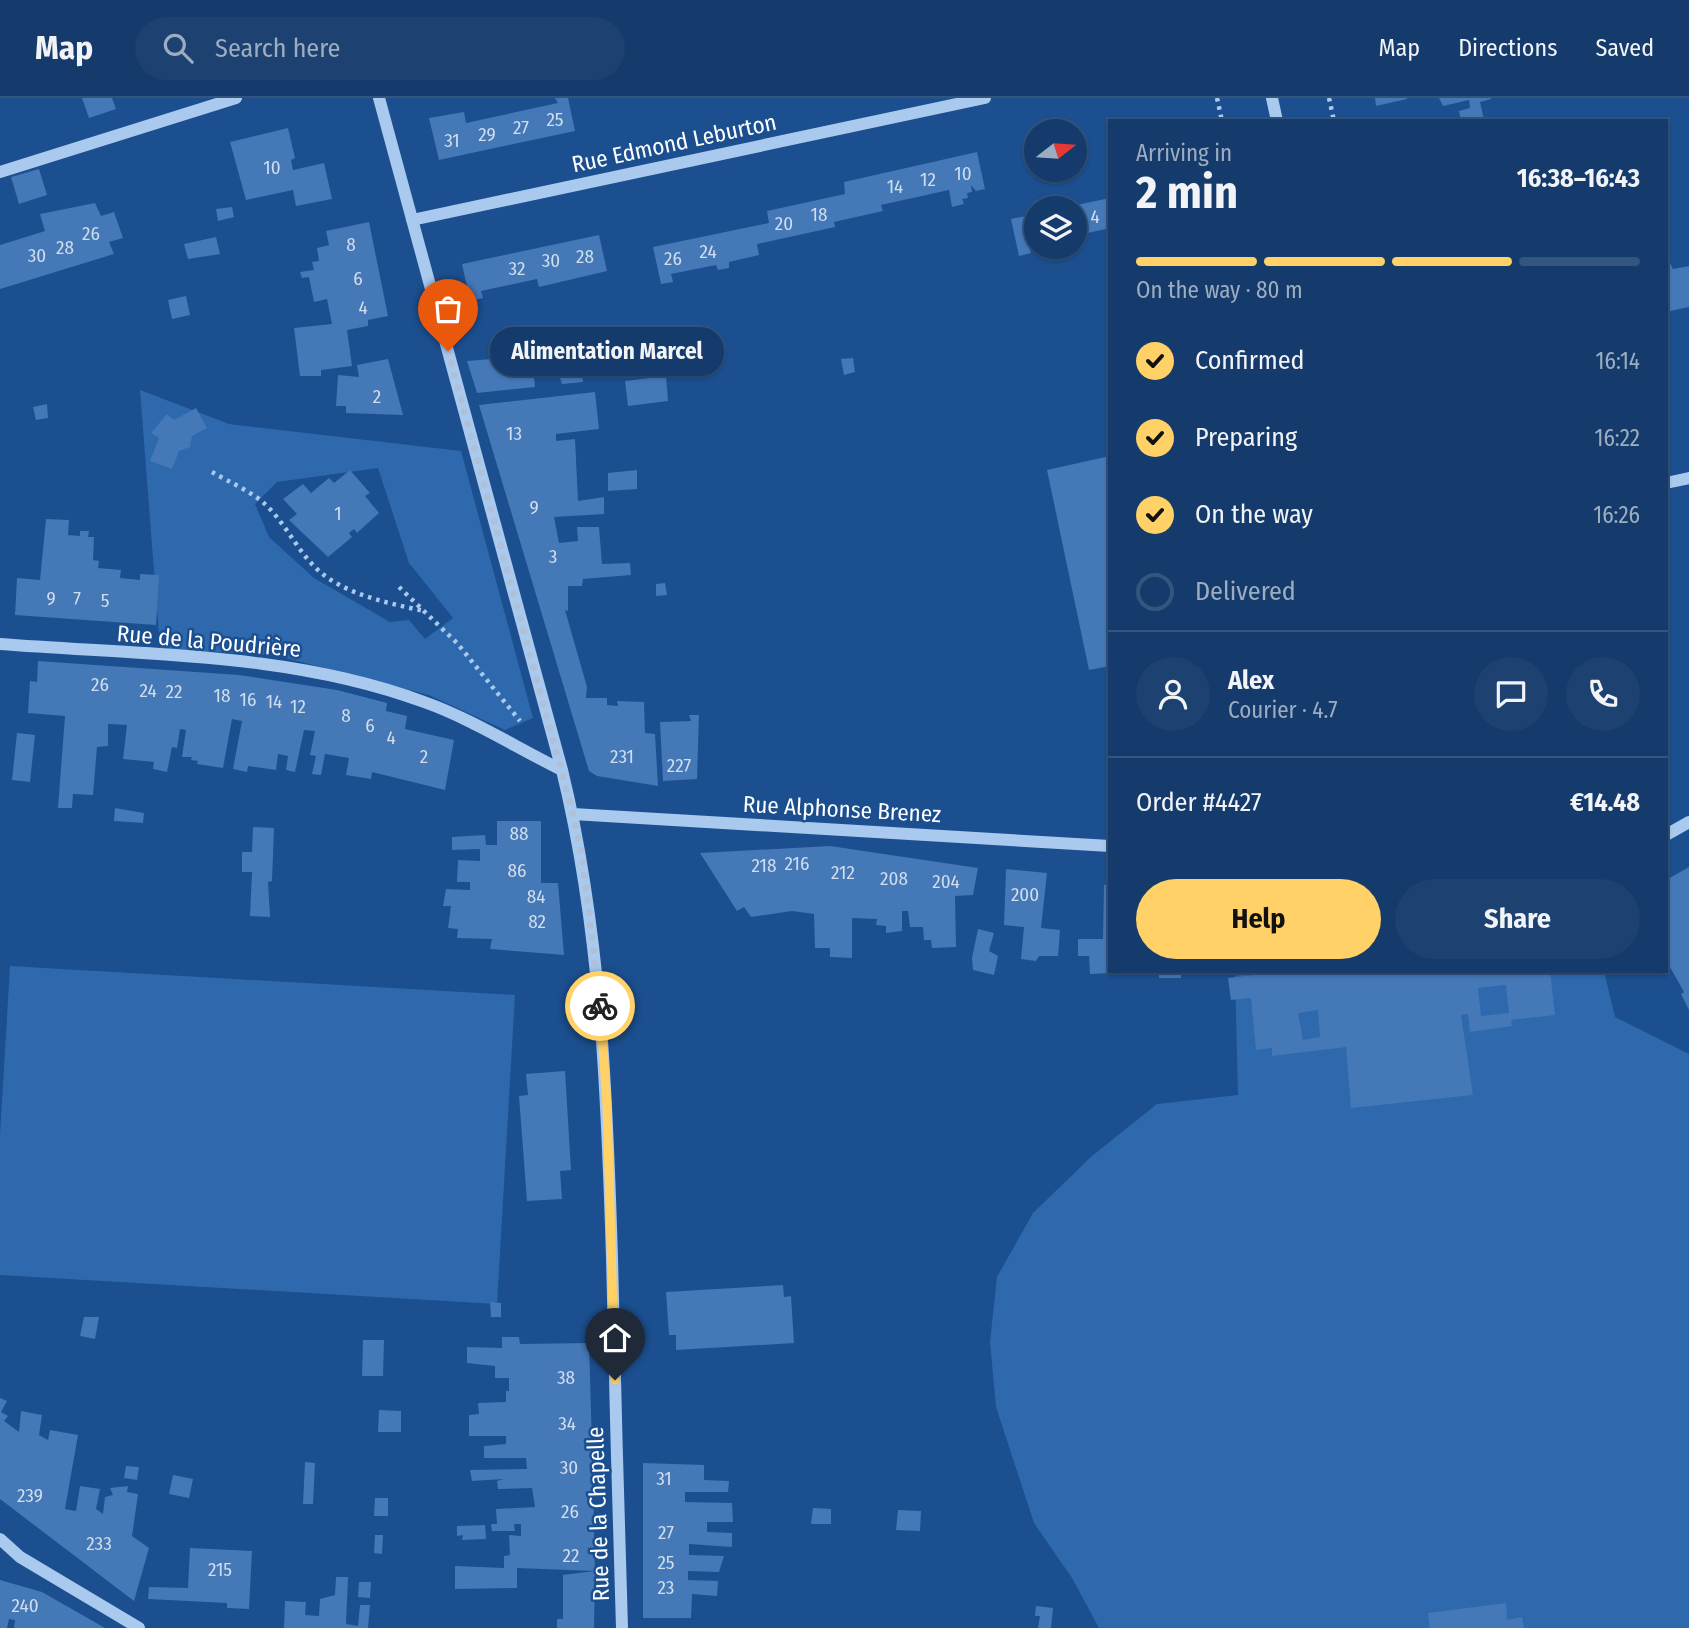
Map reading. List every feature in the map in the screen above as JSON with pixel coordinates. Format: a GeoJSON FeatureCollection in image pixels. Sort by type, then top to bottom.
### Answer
{"type":"FeatureCollection","features":[{"type":"Feature","properties":{"kind":"street"},"geometry":{"type":"LineString","coordinates":[[0,172],[236,98]]}},
{"type":"Feature","properties":{"kind":"street","name":"Rue de la Chapelle"},"geometry":{"type":"LineString","coordinates":[[379,98],[562,770],[582,856],[599,993],[607,1105],[622,1628]]}},
{"type":"Feature","properties":{"kind":"street","name":"Rue Edmond Leburton"},"geometry":{"type":"LineString","coordinates":[[412,220],[985,98]]}},
{"type":"Feature","properties":{"kind":"street"},"geometry":{"type":"LineString","coordinates":[[1272,98],[1277,119]]}},
{"type":"Feature","properties":{"kind":"street"},"geometry":{"type":"LineString","coordinates":[[1668,483],[1689,478]]}},
{"type":"Feature","properties":{"kind":"street","name":"Rue de la Poudrière"},"geometry":{"type":"LineString","coordinates":[[0,644],[280,665],[356,681],[426,702],[562,770]]}},
{"type":"Feature","properties":{"kind":"street","name":"Rue Alphonse Brenez"},"geometry":{"type":"LineString","coordinates":[[573,814],[1108,846]]}},
{"type":"Feature","properties":{"kind":"street"},"geometry":{"type":"LineString","coordinates":[[1668,834],[1689,822]]}},
{"type":"Feature","properties":{"kind":"street"},"geometry":{"type":"LineString","coordinates":[[0,1539],[20,1557],[139,1628]]}},
{"type":"Feature","properties":{"kind":"street"},"geometry":{"type":"LineString","coordinates":[[0,1555],[20,1557]]}},
{"type":"Feature","properties":{"kind":"path"},"geometry":{"type":"LineString","coordinates":[[1217,98],[1222,119]]}},
{"type":"Feature","properties":{"kind":"path"},"geometry":{"type":"LineString","coordinates":[[1329,98],[1334,119]]}},
{"type":"Feature","properties":{"kind":"path"},"geometry":{"type":"LineString","coordinates":[[212,472],[266,504],[290,533],[306,560],[331,580],[369,597],[424,611]]}},
{"type":"Feature","properties":{"kind":"path"},"geometry":{"type":"LineString","coordinates":[[399,586],[457,643],[526,729]]}},
{"type":"Feature","properties":{"kind":"shaded area"},"geometry":{"type":"Polygon","coordinates":[[[140,390],[229,424],[461,451],[533,718],[505,730],[429,695],[278,656],[160,648],[140,390]],[[378,468],[277,482],[255,504],[269,537],[314,578],[390,622],[409,620],[425,639],[453,618],[409,563],[378,468]]]}},
{"type":"Feature","properties":{"kind":"shaded area"},"geometry":{"type":"Polygon","coordinates":[[[10,966],[515,995],[497,1304],[0,1275],[0,1135],[10,966]]]}},
{"type":"Feature","properties":{"kind":"shaded area"},"geometry":{"type":"Polygon","coordinates":[[[1248,973],[1604,973],[1615,1017],[1689,1054],[1689,1628],[1099,1628],[1072,1578],[1034,1523],[996,1407],[990,1342],[997,1277],[1033,1213],[1092,1156],[1157,1104],[1238,1095],[1235,976],[1248,973]]]}},
{"type":"Feature","properties":{"kind":"building"},"geometry":{"type":"Polygon","coordinates":[[[82,98],[112,98],[116,109],[89,118],[82,98]]]}},
{"type":"Feature","properties":{"kind":"building"},"geometry":{"type":"Polygon","coordinates":[[[555,98],[568,98],[575,131],[439,160],[429,118],[464,112],[466,123],[558,103],[555,98]]]}},
{"type":"Feature","properties":{"kind":"building"},"geometry":{"type":"Polygon","coordinates":[[[1375,98],[1407,98],[1407,99],[1376,106],[1375,98]]]}},
{"type":"Feature","properties":{"kind":"building"},"geometry":{"type":"Polygon","coordinates":[[[1439,98],[1491,98],[1480,102],[1484,119],[1461,119],[1459,111],[1470,108],[1469,100],[1443,106],[1439,98]]]}},
{"type":"Feature","properties":{"kind":"building"},"geometry":{"type":"Polygon","coordinates":[[[288,128],[295,158],[291,160],[293,170],[324,163],[332,199],[296,206],[293,190],[246,200],[230,142],[288,128]]]}},
{"type":"Feature","properties":{"kind":"building"},"geometry":{"type":"Polygon","coordinates":[[[977,152],[985,189],[976,191],[971,185],[972,192],[967,193],[968,198],[962,199],[964,204],[952,207],[949,190],[881,205],[883,211],[834,222],[835,227],[757,244],[759,255],[729,262],[729,268],[718,270],[716,265],[671,274],[673,282],[661,284],[653,247],[769,223],[767,211],[845,194],[844,182],[977,152]]]}},
{"type":"Feature","properties":{"kind":"building"},"geometry":{"type":"Polygon","coordinates":[[[39,169],[47,195],[19,204],[11,177],[39,169]]]}},
{"type":"Feature","properties":{"kind":"building"},"geometry":{"type":"Polygon","coordinates":[[[1108,198],[1108,228],[1087,233],[1087,203],[1108,198]]]}},
{"type":"Feature","properties":{"kind":"building"},"geometry":{"type":"Polygon","coordinates":[[[95,203],[101,216],[114,212],[123,238],[109,242],[114,254],[0,289],[0,245],[45,231],[40,214],[95,203]]]}},
{"type":"Feature","properties":{"kind":"building"},"geometry":{"type":"Polygon","coordinates":[[[232,207],[234,217],[218,221],[216,209],[232,207]]]}},
{"type":"Feature","properties":{"kind":"building"},"geometry":{"type":"Polygon","coordinates":[[[1024,216],[1024,255],[1019,256],[1011,219],[1024,216]]]}},
{"type":"Feature","properties":{"kind":"building"},"geometry":{"type":"Polygon","coordinates":[[[369,222],[388,316],[368,320],[368,326],[347,330],[352,366],[321,370],[321,376],[300,376],[294,328],[332,324],[327,299],[314,302],[309,277],[302,278],[300,272],[314,270],[312,262],[319,261],[317,248],[329,245],[326,231],[369,222]]]}},
{"type":"Feature","properties":{"kind":"building"},"geometry":{"type":"Polygon","coordinates":[[[599,235],[607,271],[539,287],[537,279],[481,291],[483,298],[470,301],[462,264],[599,235]]]}},
{"type":"Feature","properties":{"kind":"building"},"geometry":{"type":"Polygon","coordinates":[[[216,237],[220,254],[188,259],[184,244],[216,237]]]}},
{"type":"Feature","properties":{"kind":"building"},"geometry":{"type":"Polygon","coordinates":[[[1668,264],[1673,269],[1689,266],[1689,307],[1668,312],[1668,264]]]}},
{"type":"Feature","properties":{"kind":"building"},"geometry":{"type":"Polygon","coordinates":[[[186,296],[190,315],[172,319],[168,300],[186,296]]]}},
{"type":"Feature","properties":{"kind":"building"},"geometry":{"type":"Polygon","coordinates":[[[614,340],[616,357],[602,359],[603,365],[589,367],[588,360],[558,363],[556,347],[614,340]]]}},
{"type":"Feature","properties":{"kind":"building"},"geometry":{"type":"Polygon","coordinates":[[[517,357],[518,360],[532,358],[535,387],[477,393],[467,361],[517,357]]]}},
{"type":"Feature","properties":{"kind":"building"},"geometry":{"type":"Polygon","coordinates":[[[853,358],[855,372],[844,375],[841,359],[853,358]]]}},
{"type":"Feature","properties":{"kind":"building"},"geometry":{"type":"Polygon","coordinates":[[[388,359],[403,415],[346,413],[346,406],[336,406],[338,375],[359,377],[357,365],[388,359]]]}},
{"type":"Feature","properties":{"kind":"building"},"geometry":{"type":"Polygon","coordinates":[[[701,359],[703,370],[692,372],[690,360],[701,359]]]}},
{"type":"Feature","properties":{"kind":"building"},"geometry":{"type":"Polygon","coordinates":[[[582,372],[583,382],[562,384],[559,375],[582,372]]]}},
{"type":"Feature","properties":{"kind":"building"},"geometry":{"type":"Polygon","coordinates":[[[666,376],[668,401],[628,406],[625,381],[666,376]]]}},
{"type":"Feature","properties":{"kind":"building"},"geometry":{"type":"Polygon","coordinates":[[[595,392],[599,429],[556,434],[556,441],[575,439],[578,501],[604,497],[604,514],[554,517],[559,543],[578,541],[577,527],[599,527],[602,564],[630,563],[631,575],[583,579],[582,586],[568,586],[568,611],[565,610],[587,687],[586,698],[607,698],[607,705],[618,706],[617,701],[644,702],[645,733],[655,734],[658,786],[597,776],[589,771],[479,405],[595,392]]]}},
{"type":"Feature","properties":{"kind":"building"},"geometry":{"type":"Polygon","coordinates":[[[47,404],[48,418],[36,420],[33,407],[47,404]]]}},
{"type":"Feature","properties":{"kind":"building"},"geometry":{"type":"Polygon","coordinates":[[[196,408],[207,428],[192,436],[190,447],[179,451],[172,469],[150,461],[159,438],[151,433],[167,414],[174,420],[196,408]]]}},
{"type":"Feature","properties":{"kind":"building"},"geometry":{"type":"Polygon","coordinates":[[[1108,456],[1108,666],[1089,670],[1047,470],[1108,456]]]}},
{"type":"Feature","properties":{"kind":"building"},"geometry":{"type":"Polygon","coordinates":[[[350,470],[370,493],[365,496],[379,513],[357,533],[354,529],[349,533],[352,537],[328,557],[289,520],[297,514],[283,499],[303,484],[311,493],[329,478],[334,483],[350,470]]]}},
{"type":"Feature","properties":{"kind":"building"},"geometry":{"type":"Polygon","coordinates":[[[637,470],[637,489],[608,491],[608,473],[637,470]]]}},
{"type":"Feature","properties":{"kind":"building"},"geometry":{"type":"Polygon","coordinates":[[[46,519],[69,520],[68,535],[80,536],[80,531],[89,531],[88,537],[94,537],[93,560],[99,561],[98,568],[121,570],[120,578],[140,580],[140,574],[159,575],[156,625],[15,615],[17,578],[40,580],[46,519]]]}},
{"type":"Feature","properties":{"kind":"building"},"geometry":{"type":"Polygon","coordinates":[[[665,583],[667,595],[656,596],[656,584],[665,583]]]}},
{"type":"Feature","properties":{"kind":"building"},"geometry":{"type":"Polygon","coordinates":[[[38,661],[239,675],[337,690],[387,703],[386,711],[407,716],[405,729],[454,740],[445,790],[372,772],[371,779],[346,775],[349,758],[325,754],[321,775],[312,774],[316,756],[310,755],[315,731],[304,730],[295,772],[286,770],[288,756],[278,754],[276,770],[248,766],[247,772],[233,769],[242,721],[232,719],[223,768],[197,764],[198,761],[191,760],[192,757],[182,757],[186,730],[180,729],[177,748],[172,747],[167,772],[153,769],[154,762],[123,759],[127,725],[108,724],[108,746],[97,747],[93,795],[73,794],[72,808],[58,808],[65,716],[28,713],[30,681],[37,682],[38,661]]]}},
{"type":"Feature","properties":{"kind":"building"},"geometry":{"type":"Polygon","coordinates":[[[689,715],[699,715],[697,779],[663,781],[660,722],[691,721],[689,715]]]}},
{"type":"Feature","properties":{"kind":"building"},"geometry":{"type":"Polygon","coordinates":[[[17,733],[35,735],[30,782],[12,780],[17,733]]]}},
{"type":"Feature","properties":{"kind":"building"},"geometry":{"type":"Polygon","coordinates":[[[115,808],[144,813],[143,823],[114,821],[115,808]]]}},
{"type":"Feature","properties":{"kind":"building"},"geometry":{"type":"Polygon","coordinates":[[[497,821],[541,821],[541,883],[558,883],[564,955],[490,949],[492,939],[457,938],[458,929],[448,928],[451,906],[443,906],[446,889],[470,890],[470,882],[457,882],[458,860],[480,861],[480,849],[452,850],[452,837],[485,835],[486,845],[497,845],[497,821]]]}},
{"type":"Feature","properties":{"kind":"building"},"geometry":{"type":"Polygon","coordinates":[[[253,827],[274,828],[272,881],[268,882],[270,917],[250,916],[252,872],[242,872],[242,852],[252,852],[253,827]]]}},
{"type":"Feature","properties":{"kind":"building"},"geometry":{"type":"Polygon","coordinates":[[[830,846],[978,868],[973,895],[955,896],[956,947],[932,948],[931,940],[924,940],[923,927],[910,927],[908,911],[902,911],[902,931],[886,933],[886,926],[876,925],[877,919],[852,918],[852,958],[830,957],[830,948],[815,948],[814,914],[792,911],[751,917],[744,907],[737,911],[700,853],[830,846]]]}},
{"type":"Feature","properties":{"kind":"building"},"geometry":{"type":"Polygon","coordinates":[[[1689,867],[1689,1010],[1681,994],[1684,992],[1668,964],[1668,879],[1689,867]]]}},
{"type":"Feature","properties":{"kind":"building"},"geometry":{"type":"Polygon","coordinates":[[[1006,869],[1047,873],[1041,928],[1060,930],[1058,956],[1039,956],[1036,961],[1021,959],[1024,927],[1004,925],[1006,869]]]}},
{"type":"Feature","properties":{"kind":"building"},"geometry":{"type":"Polygon","coordinates":[[[1104,885],[1108,885],[1110,973],[1090,974],[1089,956],[1078,956],[1078,939],[1103,939],[1104,885]]]}},
{"type":"Feature","properties":{"kind":"building"},"geometry":{"type":"Polygon","coordinates":[[[978,929],[994,933],[989,951],[998,956],[994,975],[973,970],[972,958],[978,929]]]}},
{"type":"Feature","properties":{"kind":"building"},"geometry":{"type":"Polygon","coordinates":[[[1159,973],[1181,973],[1181,978],[1159,978],[1159,973]]]}},
{"type":"Feature","properties":{"kind":"building"},"geometry":{"type":"Polygon","coordinates":[[[1272,973],[1550,973],[1555,1015],[1511,1020],[1512,1026],[1470,1032],[1468,1014],[1461,1015],[1473,1095],[1351,1108],[1346,1047],[1272,1056],[1272,1048],[1256,1050],[1251,998],[1231,1000],[1228,978],[1272,973]],[[1506,985],[1478,988],[1481,1016],[1509,1013],[1506,985]],[[1318,1010],[1298,1013],[1303,1040],[1320,1037],[1318,1010]]]}},
{"type":"Feature","properties":{"kind":"building"},"geometry":{"type":"Polygon","coordinates":[[[565,1071],[571,1170],[560,1171],[562,1199],[527,1201],[519,1096],[528,1095],[526,1074],[565,1071]]]}},
{"type":"Feature","properties":{"kind":"building"},"geometry":{"type":"Polygon","coordinates":[[[783,1285],[784,1297],[791,1296],[794,1343],[676,1350],[676,1335],[669,1335],[666,1292],[783,1285]]]}},
{"type":"Feature","properties":{"kind":"building"},"geometry":{"type":"Polygon","coordinates":[[[490,1302],[501,1303],[501,1317],[491,1317],[490,1302]]]}},
{"type":"Feature","properties":{"kind":"building"},"geometry":{"type":"Polygon","coordinates":[[[84,1317],[99,1317],[95,1339],[80,1336],[84,1317]]]}},
{"type":"Feature","properties":{"kind":"building"},"geometry":{"type":"Polygon","coordinates":[[[502,1337],[519,1337],[520,1344],[589,1343],[595,1571],[517,1568],[517,1588],[455,1589],[455,1566],[504,1568],[504,1556],[510,1555],[509,1535],[521,1536],[521,1524],[514,1524],[515,1531],[492,1531],[491,1524],[497,1524],[496,1509],[535,1507],[532,1488],[498,1489],[497,1481],[504,1479],[472,1481],[470,1470],[527,1469],[526,1458],[484,1458],[484,1446],[506,1444],[506,1436],[469,1436],[469,1415],[479,1414],[478,1403],[506,1402],[509,1378],[495,1378],[495,1366],[467,1363],[467,1347],[502,1348],[502,1337]]]}},
{"type":"Feature","properties":{"kind":"building"},"geometry":{"type":"Polygon","coordinates":[[[363,1340],[384,1340],[383,1376],[362,1376],[363,1340]]]}},
{"type":"Feature","properties":{"kind":"building"},"geometry":{"type":"Polygon","coordinates":[[[0,1398],[7,1401],[1,1412],[8,1416],[4,1421],[19,1432],[21,1411],[42,1415],[39,1435],[48,1440],[50,1430],[78,1435],[65,1509],[76,1511],[80,1486],[100,1489],[96,1509],[103,1514],[105,1497],[113,1495],[110,1488],[128,1486],[127,1492],[138,1494],[132,1536],[149,1548],[134,1601],[0,1499],[0,1398]]]}},
{"type":"Feature","properties":{"kind":"building"},"geometry":{"type":"Polygon","coordinates":[[[379,1410],[401,1411],[401,1432],[378,1432],[379,1410]]]}},
{"type":"Feature","properties":{"kind":"building"},"geometry":{"type":"Polygon","coordinates":[[[305,1462],[315,1463],[313,1504],[303,1504],[305,1462]]]}},
{"type":"Feature","properties":{"kind":"building"},"geometry":{"type":"Polygon","coordinates":[[[643,1463],[704,1465],[704,1480],[729,1481],[728,1492],[685,1492],[685,1502],[732,1503],[733,1522],[707,1522],[707,1532],[732,1533],[732,1547],[689,1544],[689,1555],[724,1556],[719,1572],[688,1571],[688,1580],[718,1581],[717,1596],[692,1594],[691,1618],[643,1618],[643,1463]]]}},
{"type":"Feature","properties":{"kind":"building"},"geometry":{"type":"Polygon","coordinates":[[[126,1466],[139,1467],[137,1480],[124,1478],[126,1466]]]}},
{"type":"Feature","properties":{"kind":"building"},"geometry":{"type":"Polygon","coordinates":[[[173,1475],[193,1479],[189,1498],[169,1494],[173,1475]]]}},
{"type":"Feature","properties":{"kind":"building"},"geometry":{"type":"Polygon","coordinates":[[[375,1498],[388,1498],[388,1516],[374,1516],[375,1498]]]}},
{"type":"Feature","properties":{"kind":"building"},"geometry":{"type":"Polygon","coordinates":[[[813,1508],[831,1509],[831,1524],[811,1524],[813,1508]]]}},
{"type":"Feature","properties":{"kind":"building"},"geometry":{"type":"Polygon","coordinates":[[[898,1510],[921,1511],[920,1531],[896,1530],[898,1510]]]}},
{"type":"Feature","properties":{"kind":"building"},"geometry":{"type":"Polygon","coordinates":[[[485,1525],[486,1539],[462,1540],[463,1535],[457,1536],[457,1526],[485,1525]]]}},
{"type":"Feature","properties":{"kind":"building"},"geometry":{"type":"Polygon","coordinates":[[[375,1535],[383,1535],[382,1554],[374,1553],[375,1535]]]}},
{"type":"Feature","properties":{"kind":"building"},"geometry":{"type":"Polygon","coordinates":[[[190,1548],[252,1551],[249,1609],[227,1608],[227,1603],[148,1599],[149,1587],[188,1588],[190,1548]]]}},
{"type":"Feature","properties":{"kind":"building"},"geometry":{"type":"Polygon","coordinates":[[[595,1571],[594,1628],[557,1628],[557,1619],[563,1619],[563,1575],[595,1571]]]}},
{"type":"Feature","properties":{"kind":"building"},"geometry":{"type":"Polygon","coordinates":[[[336,1577],[348,1577],[346,1624],[358,1626],[360,1605],[370,1605],[368,1628],[284,1628],[285,1601],[306,1602],[305,1615],[319,1616],[320,1599],[335,1595],[336,1577]]]}},
{"type":"Feature","properties":{"kind":"building"},"geometry":{"type":"Polygon","coordinates":[[[0,1580],[42,1592],[105,1628],[14,1628],[15,1620],[9,1619],[7,1628],[0,1628],[0,1580]]]}},
{"type":"Feature","properties":{"kind":"building"},"geometry":{"type":"Polygon","coordinates":[[[359,1582],[371,1582],[370,1598],[358,1597],[359,1582]]]}},
{"type":"Feature","properties":{"kind":"building"},"geometry":{"type":"Polygon","coordinates":[[[1506,1603],[1507,1620],[1522,1617],[1524,1628],[1430,1628],[1428,1613],[1506,1603]]]}},
{"type":"Feature","properties":{"kind":"building"},"geometry":{"type":"Polygon","coordinates":[[[1036,1606],[1053,1608],[1051,1628],[1038,1628],[1040,1616],[1035,1616],[1036,1606]]]}},
{"type":"Feature","properties":{"kind":"way so far"},"geometry":{"type":"LineString","coordinates":[[448,351],[573,814],[582,856],[600,1006]]}},
{"type":"Feature","properties":{"kind":"place","name":"Alimentation Marcel"},"geometry":{"type":"Point","coordinates":[448,351]}},
{"type":"Feature","properties":{"kind":"route"},"geometry":{"type":"LineString","coordinates":[[600,1006],[607,1105],[615,1380]]}}]}
